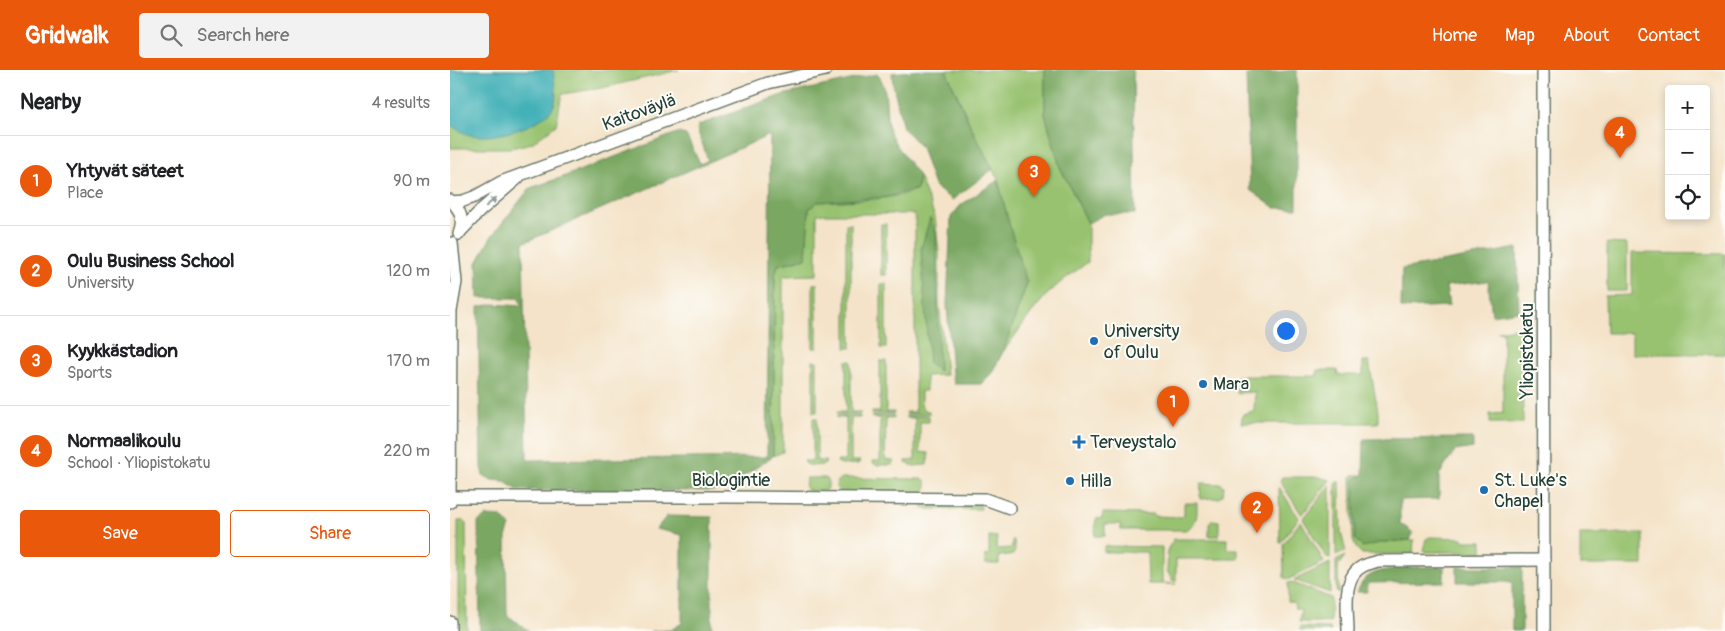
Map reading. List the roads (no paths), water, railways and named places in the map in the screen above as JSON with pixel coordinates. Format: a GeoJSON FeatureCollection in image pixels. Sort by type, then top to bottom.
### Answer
{"type":"FeatureCollection","features":[{"type":"Feature","properties":{"kind":"street","name":"Kaitoväylä"},"geometry":{"type":"LineString","coordinates":[[451,201],[463,201],[474,197],[501,182],[768,83],[826,70]]}},
{"type":"Feature","properties":{"kind":"street","name":"Yliopistokatu"},"geometry":{"type":"LineString","coordinates":[[1543,70],[1544,631]]}},
{"type":"Feature","properties":{"kind":"street","name":"Kaitoväylä"},"geometry":{"type":"LineString","coordinates":[[451,244],[481,210],[523,174]]}},
{"type":"Feature","properties":{"kind":"street"},"geometry":{"type":"LineString","coordinates":[[451,201],[460,212],[462,219],[460,232]]}},
{"type":"Feature","properties":{"kind":"street"},"geometry":{"type":"LineString","coordinates":[[450,502],[451,308],[456,282],[451,244]]}},
{"type":"Feature","properties":{"kind":"street","name":"Biologintie"},"geometry":{"type":"LineString","coordinates":[[450,497],[986,499],[1010,508]]}},
{"type":"Feature","properties":{"kind":"street"},"geometry":{"type":"LineString","coordinates":[[1348,631],[1348,587],[1352,575],[1363,565],[1378,561],[1544,560]]}},
{"type":"Feature","properties":{"kind":"street"},"geometry":{"type":"LineString","coordinates":[[450,622],[450,631]]}},
{"type":"Feature","properties":{"kind":"water"},"geometry":{"type":"Polygon","coordinates":[[[450,70],[553,70],[556,92],[554,105],[550,112],[542,118],[511,132],[490,136],[464,133],[450,124],[450,70]]]}},
{"type":"Feature","properties":{"kind":"place","name":"Normaalikoulu"},"geometry":{"type":"Point","coordinates":[1620,158]}},
{"type":"Feature","properties":{"kind":"place","name":"Kyykkästadion"},"geometry":{"type":"Point","coordinates":[1034,197]}},
{"type":"Feature","properties":{"kind":"place","name":"University of Oulu"},"geometry":{"type":"Point","coordinates":[1094,341]}},
{"type":"Feature","properties":{"kind":"place","name":"Mara"},"geometry":{"type":"Point","coordinates":[1203,384]}},
{"type":"Feature","properties":{"kind":"place","name":"Yhtyvät säteet"},"geometry":{"type":"Point","coordinates":[1173,427]}},
{"type":"Feature","properties":{"kind":"place","name":"Terveystalo"},"geometry":{"type":"Point","coordinates":[1079,442]}},
{"type":"Feature","properties":{"kind":"place","name":"Hilla"},"geometry":{"type":"Point","coordinates":[1070,481]}},
{"type":"Feature","properties":{"kind":"place","name":"St. Luke's Chapel"},"geometry":{"type":"Point","coordinates":[1484,490]}},
{"type":"Feature","properties":{"kind":"place","name":"Oulu Business School"},"geometry":{"type":"Point","coordinates":[1257,533]}}]}
